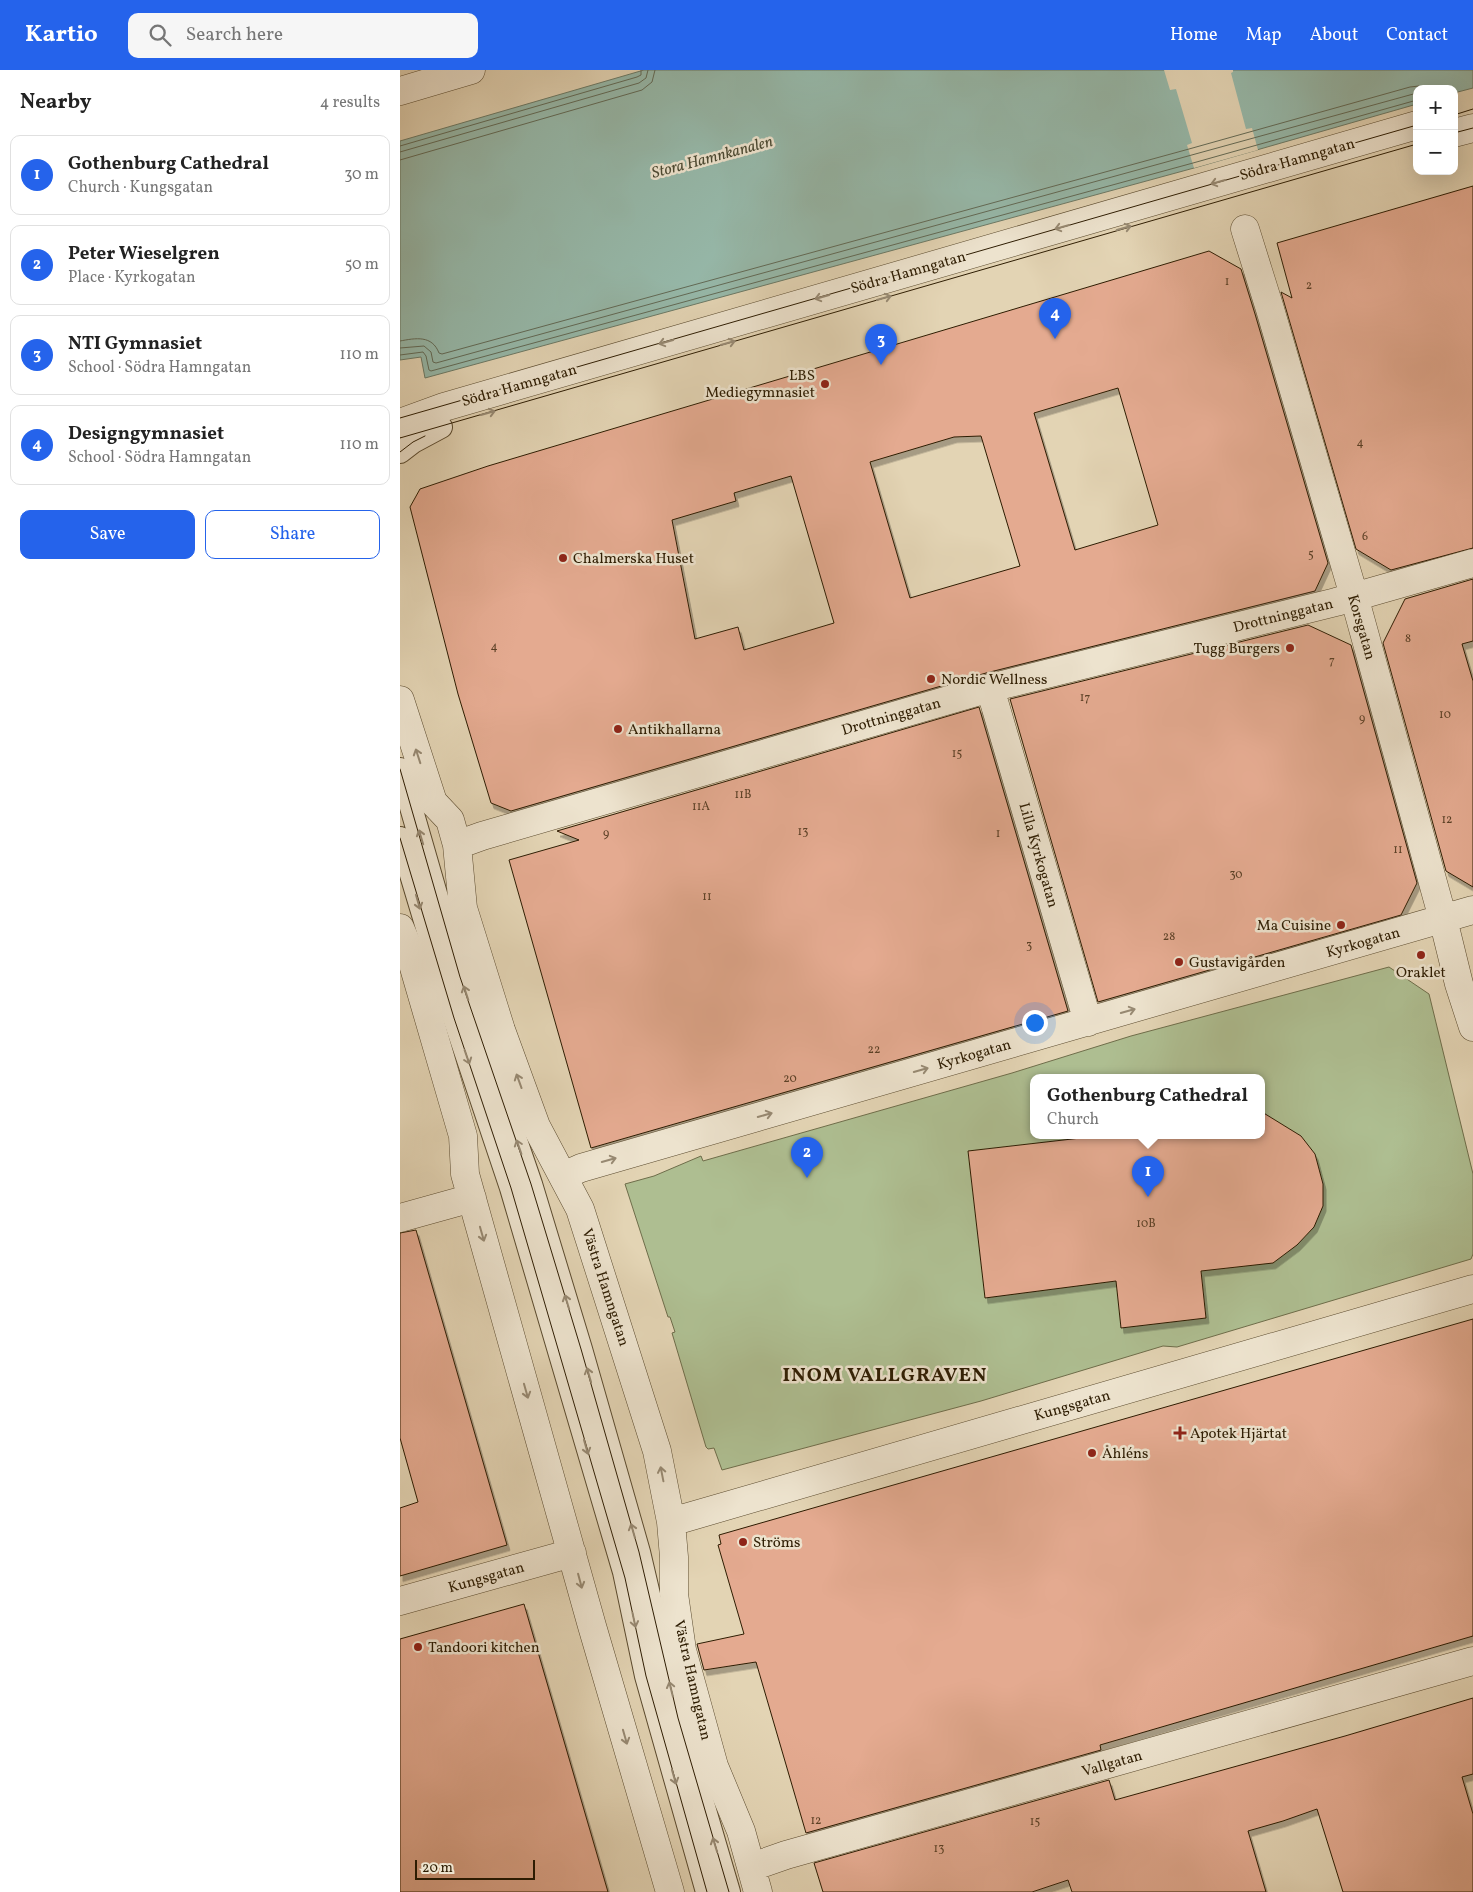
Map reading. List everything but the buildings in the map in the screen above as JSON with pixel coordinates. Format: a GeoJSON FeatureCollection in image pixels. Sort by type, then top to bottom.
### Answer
{"type":"FeatureCollection","features":[{"type":"Feature","properties":{"kind":"street"},"geometry":{"type":"LineString","coordinates":[[400,91],[471,70]]}},
{"type":"Feature","properties":{"kind":"street"},"geometry":{"type":"LineString","coordinates":[[1458,114],[1473,109]]}},
{"type":"Feature","properties":{"kind":"street","name":"Södra Hamngatan"},"geometry":{"type":"LineString","coordinates":[[400,427],[444,406],[1413,126]]}},
{"type":"Feature","properties":{"kind":"street"},"geometry":{"type":"LineString","coordinates":[[1458,132],[1473,128]]}},
{"type":"Feature","properties":{"kind":"street","name":"Södra Hamngatan"},"geometry":{"type":"LineString","coordinates":[[400,427],[441,426],[1413,145]]}},
{"type":"Feature","properties":{"kind":"street","name":"Korsgatan"},"geometry":{"type":"LineString","coordinates":[[1245,229],[1273,318],[1354,596],[1443,919],[1459,984],[1473,1027]]}},
{"type":"Feature","properties":{"kind":"street","name":"Drottninggatan"},"geometry":{"type":"LineString","coordinates":[[457,845],[482,836],[990,688],[1354,596],[1473,563]]}},
{"type":"Feature","properties":{"kind":"street","name":"Lilla Kyrkogatan"},"geometry":{"type":"LineString","coordinates":[[990,688],[1088,1022]]}},
{"type":"Feature","properties":{"kind":"street","name":"Västra Hamngatan"},"geometry":{"type":"LineString","coordinates":[[400,700],[433,802],[450,820],[457,845],[463,908],[501,1030],[536,1126],[580,1210],[654,1442],[671,1522],[674,1557],[674,1594],[682,1650],[714,1766],[741,1831],[755,1879]]}},
{"type":"Feature","properties":{"kind":"street","name":"Kyrkogatan"},"geometry":{"type":"LineString","coordinates":[[563,1176],[590,1166],[1473,910]]}},
{"type":"Feature","properties":{"kind":"street"},"geometry":{"type":"LineString","coordinates":[[400,928],[408,946],[463,1136],[465,1174],[670,1892]]}},
{"type":"Feature","properties":{"kind":"street"},"geometry":{"type":"LineString","coordinates":[[400,1218],[472,1198]]}},
{"type":"Feature","properties":{"kind":"street","name":"Kungsgatan"},"geometry":{"type":"LineString","coordinates":[[671,1522],[1473,1288]]}},
{"type":"Feature","properties":{"kind":"street","name":"Kungsgatan"},"geometry":{"type":"LineString","coordinates":[[400,1601],[572,1553]]}},
{"type":"Feature","properties":{"kind":"street","name":"Vallgatan"},"geometry":{"type":"LineString","coordinates":[[755,1879],[796,1853],[1473,1660]]}},
{"type":"Feature","properties":{"kind":"lane"},"geometry":{"type":"LineString","coordinates":[[400,452],[412,442],[441,426]]}},
{"type":"Feature","properties":{"kind":"lane"},"geometry":{"type":"LineString","coordinates":[[400,769],[460,977],[531,1184],[582,1349],[639,1552],[678,1718],[729,1892]]}},
{"type":"Feature","properties":{"kind":"lane"},"geometry":{"type":"LineString","coordinates":[[400,838],[454,1018],[511,1188],[624,1572],[646,1676],[707,1892]]}},
{"type":"Feature","properties":{"kind":"shaded area"},"geometry":{"type":"Polygon","coordinates":[[[1389,967],[1429,994],[1473,1174],[1473,1254],[1471,1259],[1177,1347],[1163,1346],[981,1401],[722,1470],[714,1448],[708,1449],[706,1447],[672,1333],[675,1332],[670,1317],[668,1317],[625,1184],[654,1176],[701,1156],[703,1161],[1012,1073],[1131,1036],[1389,967]]]}},
{"type":"Feature","properties":{"kind":"water","name":"Stora Hamnkanalen"},"geometry":{"type":"Polygon","coordinates":[[[644,70],[1473,70],[1473,88],[1458,92],[1458,85],[1413,85],[1413,105],[1194,168],[425,378],[421,357],[400,360],[400,141],[644,70]]]}},
{"type":"Feature","properties":{"kind":"pier"},"geometry":{"type":"Polygon","coordinates":[[[1164,70],[1233,70],[1231,73],[1246,129],[1252,128],[1258,150],[1194,168],[1187,145],[1192,143],[1176,89],[1170,90],[1164,70]]]}},
{"type":"Feature","properties":{"kind":"tram line"},"geometry":{"type":"LineString","coordinates":[[1458,114],[1473,109]]}},
{"type":"Feature","properties":{"kind":"tram line"},"geometry":{"type":"LineString","coordinates":[[400,418],[1413,126]]}},
{"type":"Feature","properties":{"kind":"tram line"},"geometry":{"type":"LineString","coordinates":[[1458,132],[1473,128]]}},
{"type":"Feature","properties":{"kind":"tram line"},"geometry":{"type":"LineString","coordinates":[[400,438],[1413,145]]}},
{"type":"Feature","properties":{"kind":"tram line"},"geometry":{"type":"LineString","coordinates":[[400,452],[425,436]]}},
{"type":"Feature","properties":{"kind":"tram line"},"geometry":{"type":"LineString","coordinates":[[400,769],[460,977],[531,1184],[581,1349],[639,1552],[678,1718],[729,1892]]}},
{"type":"Feature","properties":{"kind":"tram line"},"geometry":{"type":"LineString","coordinates":[[400,838],[454,1018],[511,1188],[625,1578],[646,1676],[707,1892]]}},
{"type":"Feature","properties":{"kind":"place","name":"Designgymnasiet"},"geometry":{"type":"Point","coordinates":[1055,339]}},
{"type":"Feature","properties":{"kind":"place","name":"NTI Gymnasiet"},"geometry":{"type":"Point","coordinates":[881,365]}},
{"type":"Feature","properties":{"kind":"place","name":"LBS Mediegymnasiet"},"geometry":{"type":"Point","coordinates":[825,384]}},
{"type":"Feature","properties":{"kind":"place","name":"Chalmerska Huset"},"geometry":{"type":"Point","coordinates":[563,558]}},
{"type":"Feature","properties":{"kind":"place","name":"Tugg Burgers"},"geometry":{"type":"Point","coordinates":[1290,648]}},
{"type":"Feature","properties":{"kind":"place","name":"Nordic Wellness"},"geometry":{"type":"Point","coordinates":[931,679]}},
{"type":"Feature","properties":{"kind":"place","name":"Antikhallarna"},"geometry":{"type":"Point","coordinates":[618,729]}},
{"type":"Feature","properties":{"kind":"place","name":"Ma Cuisine"},"geometry":{"type":"Point","coordinates":[1341,925]}},
{"type":"Feature","properties":{"kind":"place","name":"Oraklet"},"geometry":{"type":"Point","coordinates":[1421,955]}},
{"type":"Feature","properties":{"kind":"place","name":"Gustavigården"},"geometry":{"type":"Point","coordinates":[1179,962]}},
{"type":"Feature","properties":{"kind":"place","name":"Peter Wieselgren"},"geometry":{"type":"Point","coordinates":[807,1178]}},
{"type":"Feature","properties":{"kind":"place","name":"Gothenburg Cathedral"},"geometry":{"type":"Point","coordinates":[1148,1197]}},
{"type":"Feature","properties":{"kind":"place","name":"Apotek Hjärtat"},"geometry":{"type":"Point","coordinates":[1180,1433]}},
{"type":"Feature","properties":{"kind":"place","name":"Åhléns"},"geometry":{"type":"Point","coordinates":[1092,1453]}},
{"type":"Feature","properties":{"kind":"place","name":"Ströms"},"geometry":{"type":"Point","coordinates":[743,1542]}},
{"type":"Feature","properties":{"kind":"place","name":"Tandoori kitchen"},"geometry":{"type":"Point","coordinates":[418,1647]}},
{"type":"Feature","properties":{"kind":"district","name":"INOM VALLGRAVEN"},"geometry":{"type":"Point","coordinates":[885,1374]}}]}
